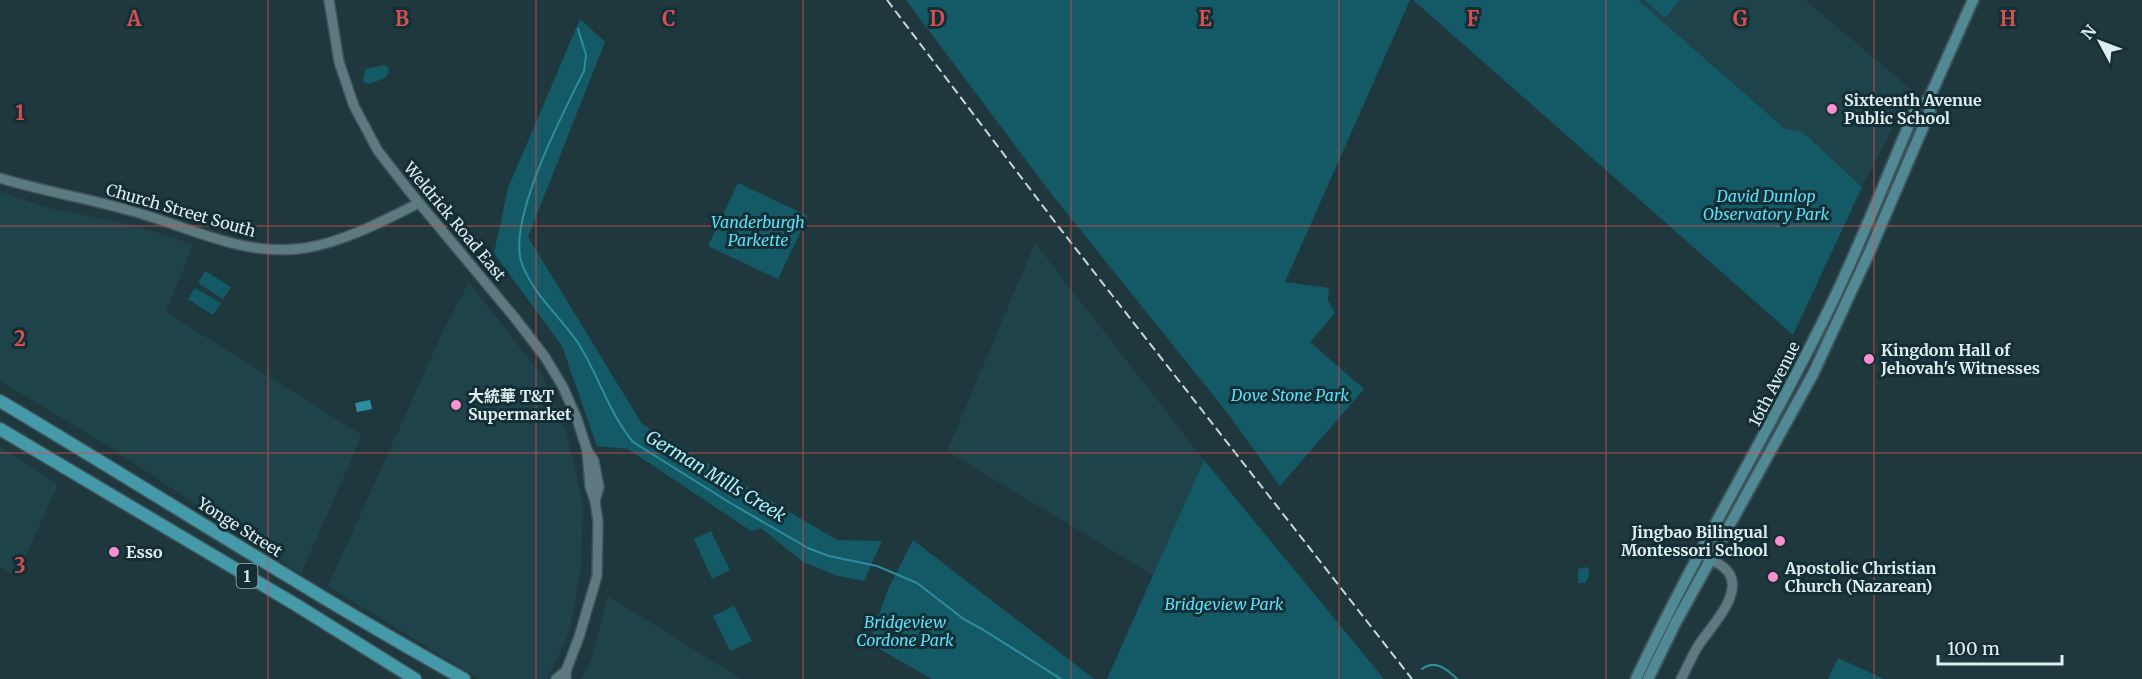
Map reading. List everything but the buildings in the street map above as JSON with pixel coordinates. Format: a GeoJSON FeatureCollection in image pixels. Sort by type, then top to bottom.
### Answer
{"type":"FeatureCollection","features":[{"type":"Feature","properties":{"kind":"main road","name":"16th Avenue"},"geometry":{"type":"LineString","coordinates":[[1648,679],[1711,559],[1802,396],[1841,316],[1930,111],[1928,101],[1973,0]]}},
{"type":"Feature","properties":{"kind":"main road","name":"16th Avenue"},"geometry":{"type":"LineString","coordinates":[[1636,679],[1673,601],[1755,452],[1830,308],[1918,104],[1928,101]]}},
{"type":"Feature","properties":{"kind":"main road","name":"Yonge Street"},"geometry":{"type":"LineString","coordinates":[[0,401],[312,591],[464,679]]}},
{"type":"Feature","properties":{"kind":"main road","name":"1"},"geometry":{"type":"LineString","coordinates":[[0,429],[298,606],[415,679]]}},
{"type":"Feature","properties":{"kind":"street","name":"Weldrick Road East"},"geometry":{"type":"LineString","coordinates":[[329,0],[339,62],[354,106],[378,151],[545,357],[563,387],[577,419],[587,450],[590,487],[598,522],[597,576],[566,675],[556,679]]}},
{"type":"Feature","properties":{"kind":"street","name":"Church Street South"},"geometry":{"type":"LineString","coordinates":[[0,178],[153,217],[246,247],[280,250],[303,249],[326,244],[419,203]]}},
{"type":"Feature","properties":{"kind":"street"},"geometry":{"type":"LineString","coordinates":[[1681,679],[1696,650],[1727,605],[1732,592],[1732,580],[1726,568],[1699,553]]}},
{"type":"Feature","properties":{"kind":"shaded area","name":"Sixteenth Avenue Public School"},"geometry":{"type":"Polygon","coordinates":[[[1638,0],[1805,0],[1912,90],[1862,187],[1803,132],[1784,128],[1638,0]]]}},
{"type":"Feature","properties":{"kind":"shaded area"},"geometry":{"type":"Polygon","coordinates":[[[0,191],[44,207],[138,226],[193,245],[166,312],[362,435],[301,574],[105,444],[0,381],[0,191]]]}},
{"type":"Feature","properties":{"kind":"shaded area"},"geometry":{"type":"Polygon","coordinates":[[[1035,243],[1204,460],[1153,575],[947,451],[1035,243]]]}},
{"type":"Feature","properties":{"kind":"shaded area"},"geometry":{"type":"Polygon","coordinates":[[[469,283],[543,377],[567,434],[583,504],[581,570],[569,633],[547,679],[479,679],[328,586],[447,323],[469,283]]]}},
{"type":"Feature","properties":{"kind":"shaded area"},"geometry":{"type":"Polygon","coordinates":[[[370,400],[372,409],[357,412],[355,403],[370,400]]]}},
{"type":"Feature","properties":{"kind":"shaded area"},"geometry":{"type":"Polygon","coordinates":[[[0,447],[58,484],[16,577],[0,567],[0,447]]]}},
{"type":"Feature","properties":{"kind":"shaded area"},"geometry":{"type":"Polygon","coordinates":[[[608,596],[741,679],[581,679],[591,661],[608,596]]]}},
{"type":"Feature","properties":{"kind":"green space","name":"Dove Stone Park"},"geometry":{"type":"Polygon","coordinates":[[[906,0],[1410,0],[1285,282],[1329,288],[1328,300],[1335,313],[1310,342],[1364,389],[1280,486],[1226,411],[1053,196],[906,0]]]}},
{"type":"Feature","properties":{"kind":"green space","name":"David Dunlop Observatory Park"},"geometry":{"type":"Polygon","coordinates":[[[1413,0],[1638,0],[1784,128],[1803,132],[1862,187],[1793,335],[1413,0]]]}},
{"type":"Feature","properties":{"kind":"green space"},"geometry":{"type":"Polygon","coordinates":[[[1645,0],[1680,0],[1665,18],[1645,0]]]}},
{"type":"Feature","properties":{"kind":"green space"},"geometry":{"type":"Polygon","coordinates":[[[580,19],[605,42],[528,237],[642,424],[837,540],[882,541],[864,581],[838,576],[803,562],[761,528],[751,531],[628,449],[597,446],[562,346],[494,253],[508,188],[580,19]]]}},
{"type":"Feature","properties":{"kind":"green space"},"geometry":{"type":"Polygon","coordinates":[[[385,65],[389,72],[385,78],[369,84],[363,82],[365,69],[385,65]]]}},
{"type":"Feature","properties":{"kind":"green space","name":"Vanderburgh Parkette"},"geometry":{"type":"Polygon","coordinates":[[[738,183],[808,216],[778,279],[708,246],[738,183]]]}},
{"type":"Feature","properties":{"kind":"green space"},"geometry":{"type":"Polygon","coordinates":[[[205,271],[231,287],[223,299],[198,283],[205,271]]]}},
{"type":"Feature","properties":{"kind":"green space"},"geometry":{"type":"Polygon","coordinates":[[[195,288],[221,303],[213,315],[188,299],[195,288]]]}},
{"type":"Feature","properties":{"kind":"green space","name":"Bridgeview Park"},"geometry":{"type":"Polygon","coordinates":[[[1204,460],[1384,679],[1107,679],[1204,460]]]}},
{"type":"Feature","properties":{"kind":"green space"},"geometry":{"type":"Polygon","coordinates":[[[711,531],[730,570],[712,579],[694,539],[711,531]]]}},
{"type":"Feature","properties":{"kind":"green space","name":"Bridgeview Cordone Park"},"geometry":{"type":"Polygon","coordinates":[[[913,540],[1094,679],[932,679],[869,643],[889,587],[913,540]]]}},
{"type":"Feature","properties":{"kind":"green space"},"geometry":{"type":"Polygon","coordinates":[[[1587,567],[1588,580],[1585,583],[1578,583],[1578,569],[1587,567]]]}},
{"type":"Feature","properties":{"kind":"green space"},"geometry":{"type":"Polygon","coordinates":[[[734,606],[752,641],[730,651],[713,616],[734,606]]]}},
{"type":"Feature","properties":{"kind":"green space"},"geometry":{"type":"Polygon","coordinates":[[[1838,658],[1884,679],[1828,679],[1838,658]]]}},
{"type":"Feature","properties":{"kind":"waterway","name":"German Mills Creek"},"geometry":{"type":"LineString","coordinates":[[578,29],[586,55],[584,71],[551,138],[529,195],[519,245],[522,264],[527,276],[580,346],[624,430],[633,442],[808,548],[829,556],[877,566],[917,583],[965,620],[1061,679]]}},
{"type":"Feature","properties":{"kind":"waterway","name":"German Mills Creek"},"geometry":{"type":"LineString","coordinates":[[1422,669],[1432,665],[1441,666],[1457,679]]}},
{"type":"Feature","properties":{"kind":"railway"},"geometry":{"type":"LineString","coordinates":[[887,0],[1058,226],[1412,679]]}},
{"type":"Feature","properties":{"kind":"place","name":"Sixteenth Avenue Public School"},"geometry":{"type":"Point","coordinates":[1832,109]}},
{"type":"Feature","properties":{"kind":"place","name":"Kingdom Hall of Jehovah's Witnesses"},"geometry":{"type":"Point","coordinates":[1869,359]}},
{"type":"Feature","properties":{"kind":"place","name":"大統華 T&T Supermarket"},"geometry":{"type":"Point","coordinates":[456,405]}},
{"type":"Feature","properties":{"kind":"place","name":"Jingbao Bilingual Montessori School"},"geometry":{"type":"Point","coordinates":[1780,541]}},
{"type":"Feature","properties":{"kind":"place","name":"Esso"},"geometry":{"type":"Point","coordinates":[114,552]}},
{"type":"Feature","properties":{"kind":"place","name":"Apostolic Christian Church (Nazarean)"},"geometry":{"type":"Point","coordinates":[1773,577]}}]}
